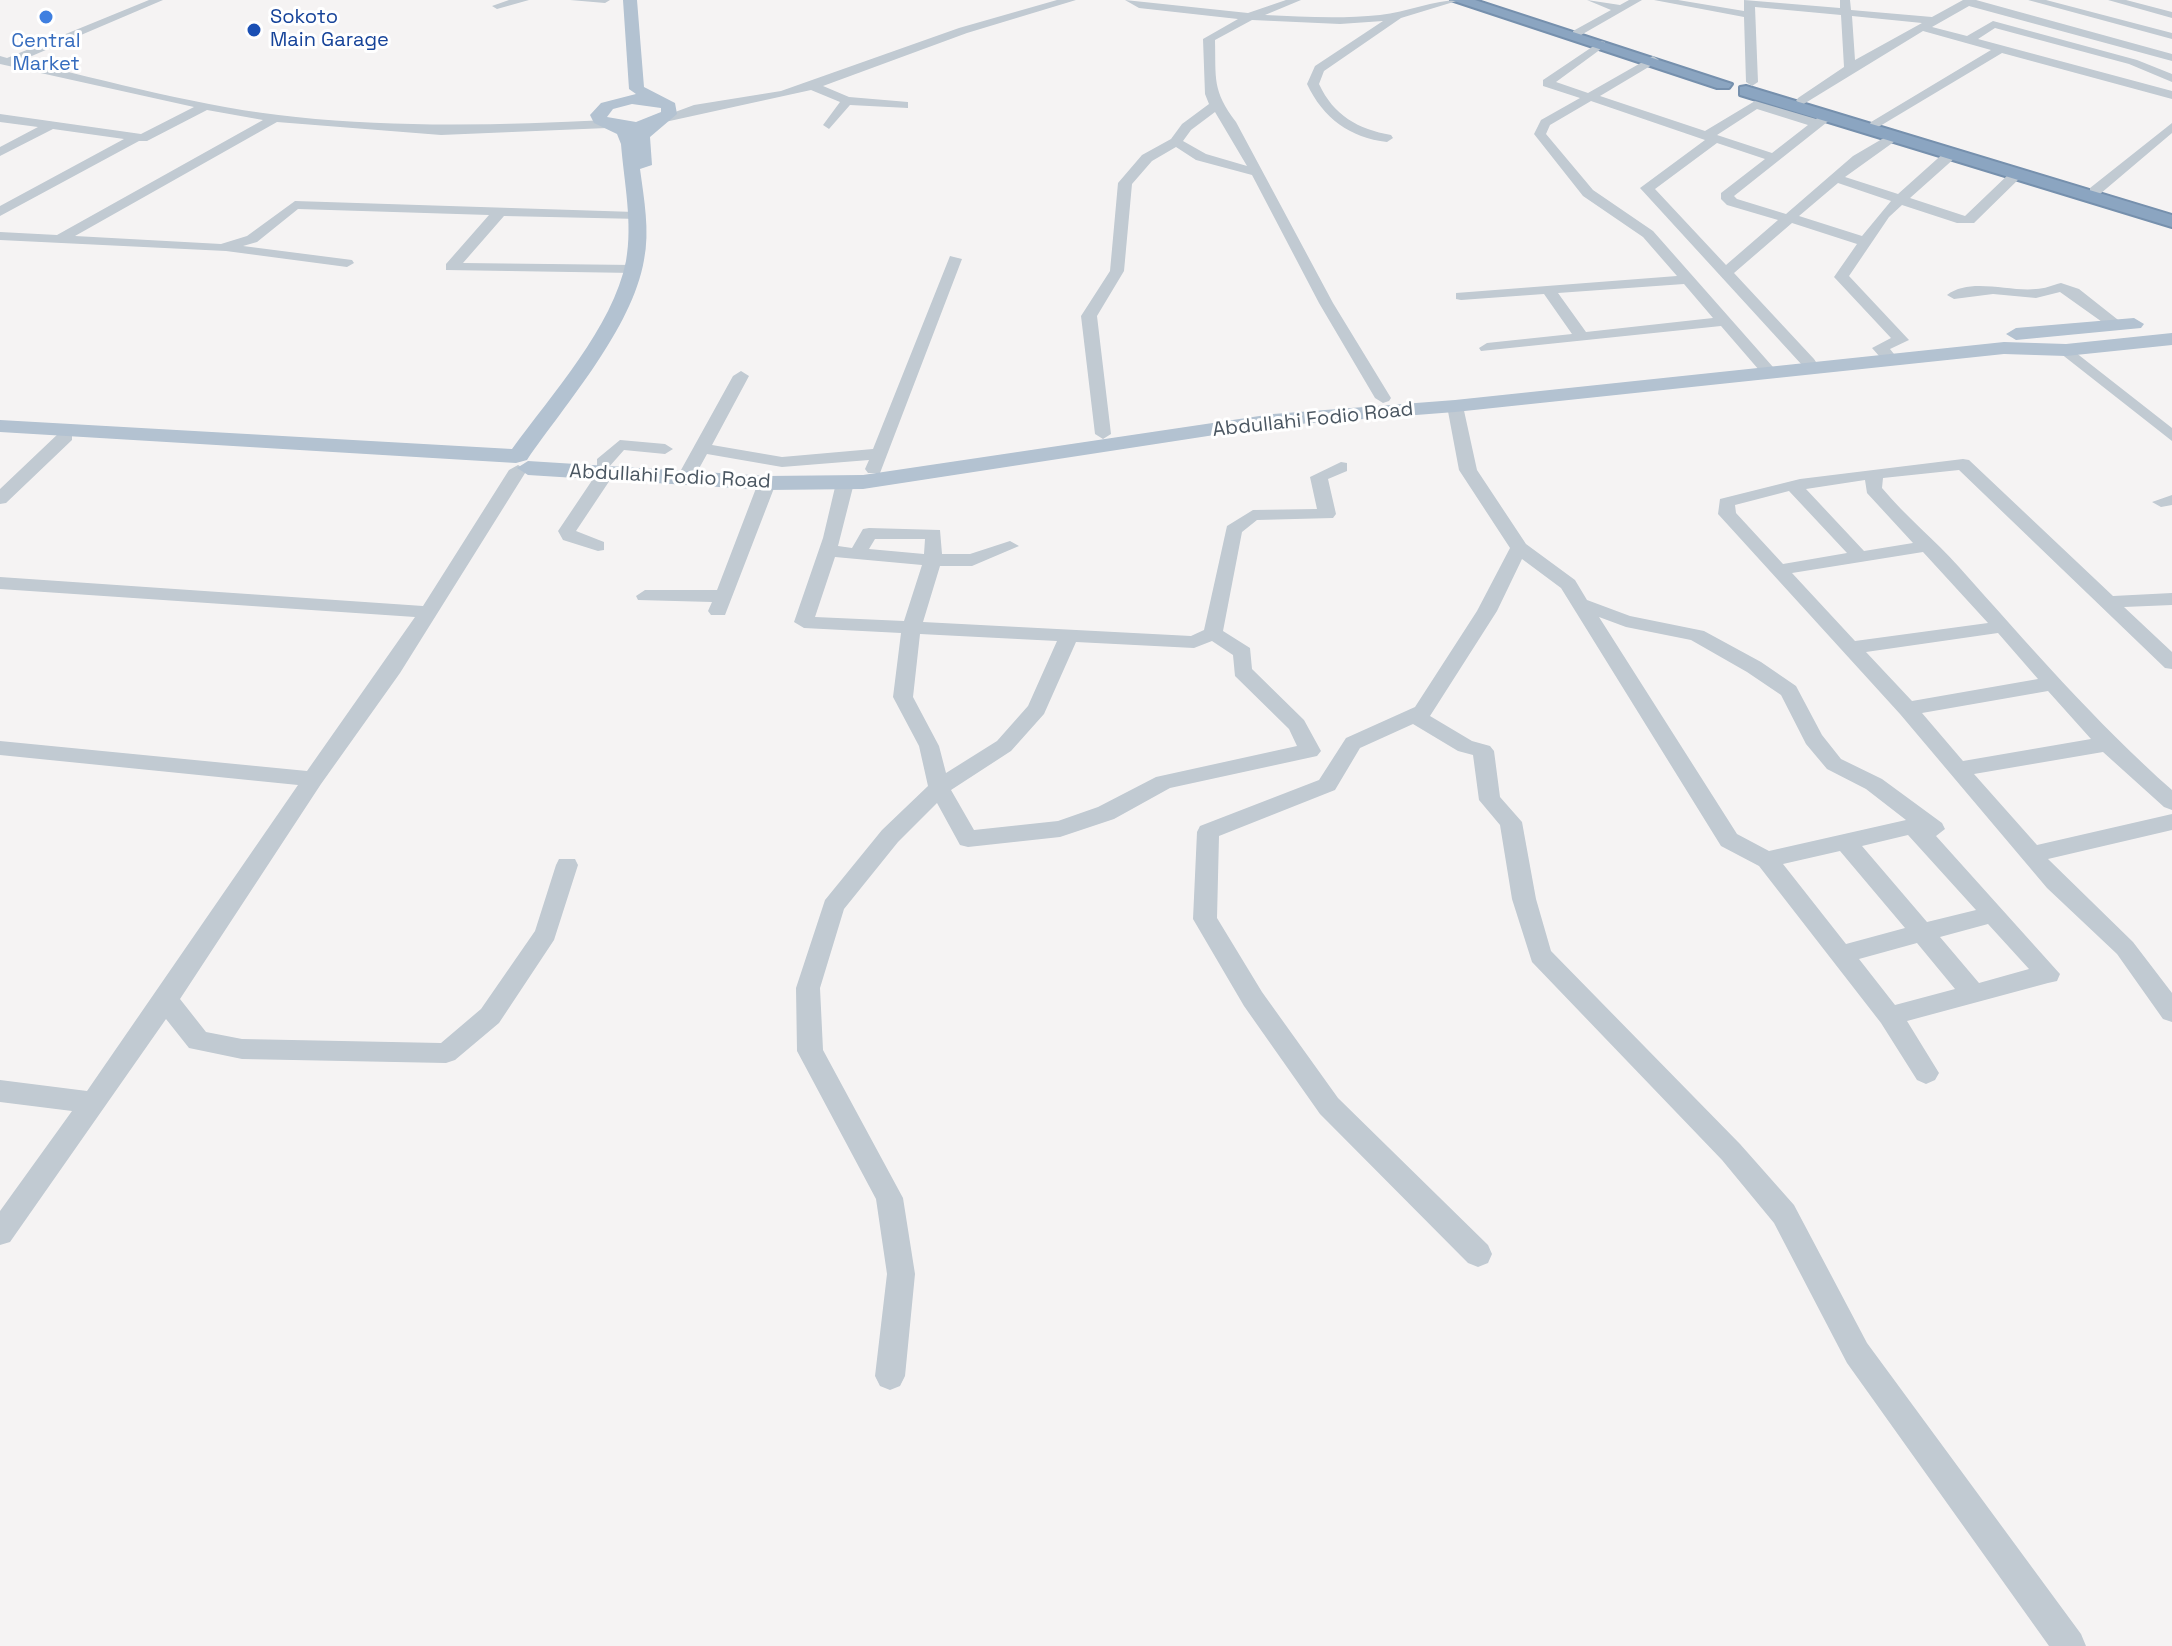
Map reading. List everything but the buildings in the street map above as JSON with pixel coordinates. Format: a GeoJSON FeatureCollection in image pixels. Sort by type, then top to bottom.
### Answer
{"type":"FeatureCollection","features":[{"type":"Feature","properties":{"kind":"highway"},"geometry":{"type":"LineString","coordinates":[[1457,0],[1653,60],[1739,80],[1821,119],[1894,136],[2172,221]]}},
{"type":"Feature","properties":{"kind":"highway"},"geometry":{"type":"LineString","coordinates":[[1471,0],[2172,215]]}},
{"type":"Feature","properties":{"kind":"main road"},"geometry":{"type":"LineString","coordinates":[[524,462],[610,321],[634,269],[635,216],[628,138],[624,131],[598,115],[620,98],[623,86],[620,0]]}},
{"type":"Feature","properties":{"kind":"main road"},"geometry":{"type":"LineString","coordinates":[[630,0],[637,89],[660,111]]}},
{"type":"Feature","properties":{"kind":"main road"},"geometry":{"type":"LineString","coordinates":[[610,104],[631,99],[660,111]]}},
{"type":"Feature","properties":{"kind":"main road"},"geometry":{"type":"LineString","coordinates":[[610,125],[660,111]]}},
{"type":"Feature","properties":{"kind":"main road"},"geometry":{"type":"LineString","coordinates":[[524,462],[629,319],[644,290],[650,270],[651,240],[641,142],[644,130],[660,111]]}},
{"type":"Feature","properties":{"kind":"main road"},"geometry":{"type":"LineString","coordinates":[[1998,344],[2030,332],[2172,320]]}},
{"type":"Feature","properties":{"kind":"main road"},"geometry":{"type":"LineString","coordinates":[[1998,344],[2172,329]]}},
{"type":"Feature","properties":{"kind":"main road"},"geometry":{"type":"LineString","coordinates":[[1998,344],[2066,350],[2172,339]]}},
{"type":"Feature","properties":{"kind":"main road","name":"Abdullahi Fodio Road"},"geometry":{"type":"LineString","coordinates":[[0,426],[524,462],[767,483],[845,483],[892,480],[1273,420],[1455,406],[1998,344]]}},
{"type":"Feature","properties":{"kind":"main road","name":"Abdullahi Fodio Road"},"geometry":{"type":"LineString","coordinates":[[604,468],[797,474],[1383,398],[1765,367],[1998,344]]}},
{"type":"Feature","properties":{"kind":"main road","name":"Abdullahi Fodio Road"},"geometry":{"type":"LineString","coordinates":[[0,432],[524,462]]}},
{"type":"Feature","properties":{"kind":"street"},"geometry":{"type":"LineString","coordinates":[[7,59],[145,0]]}},
{"type":"Feature","properties":{"kind":"street"},"geometry":{"type":"LineString","coordinates":[[7,59],[158,0]]}},
{"type":"Feature","properties":{"kind":"street"},"geometry":{"type":"LineString","coordinates":[[497,6],[524,0]]}},
{"type":"Feature","properties":{"kind":"street"},"geometry":{"type":"LineString","coordinates":[[575,0],[605,0]]}},
{"type":"Feature","properties":{"kind":"street"},"geometry":{"type":"LineString","coordinates":[[660,111],[780,90],[977,19],[1053,0]]}},
{"type":"Feature","properties":{"kind":"street"},"geometry":{"type":"LineString","coordinates":[[660,111],[767,99],[983,22],[1071,0]]}},
{"type":"Feature","properties":{"kind":"street"},"geometry":{"type":"LineString","coordinates":[[1130,0],[1139,5],[1251,16],[1351,20],[1397,16],[1457,0]]}},
{"type":"Feature","properties":{"kind":"street"},"geometry":{"type":"LineString","coordinates":[[1296,0],[1251,16],[1209,39],[1211,94],[1230,122],[1326,303],[1383,398]]}},
{"type":"Feature","properties":{"kind":"street"},"geometry":{"type":"LineString","coordinates":[[1592,0],[1621,9]]}},
{"type":"Feature","properties":{"kind":"street"},"geometry":{"type":"LineString","coordinates":[[1577,33],[1637,0]]}},
{"type":"Feature","properties":{"kind":"street"},"geometry":{"type":"LineString","coordinates":[[1659,0],[1741,14]]}},
{"type":"Feature","properties":{"kind":"street"},"geometry":{"type":"LineString","coordinates":[[2033,0],[2172,36]]}},
{"type":"Feature","properties":{"kind":"street"},"geometry":{"type":"LineString","coordinates":[[2113,0],[2172,15]]}},
{"type":"Feature","properties":{"kind":"street"},"geometry":{"type":"LineString","coordinates":[[1739,80],[1741,14],[1746,1]]}},
{"type":"Feature","properties":{"kind":"street"},"geometry":{"type":"LineString","coordinates":[[1746,1],[1845,6],[1930,25],[2000,49],[2170,91]]}},
{"type":"Feature","properties":{"kind":"street"},"geometry":{"type":"LineString","coordinates":[[1739,80],[1746,1]]}},
{"type":"Feature","properties":{"kind":"street"},"geometry":{"type":"LineString","coordinates":[[1802,101],[1850,68],[1969,1],[2172,58]]}},
{"type":"Feature","properties":{"kind":"street"},"geometry":{"type":"LineString","coordinates":[[1845,6],[1850,68]]}},
{"type":"Feature","properties":{"kind":"street"},"geometry":{"type":"LineString","coordinates":[[1387,138],[1358,134],[1320,99],[1313,84],[1319,69],[1391,23],[1397,16]]}},
{"type":"Feature","properties":{"kind":"street"},"geometry":{"type":"LineString","coordinates":[[1969,40],[1993,24],[2133,62],[2172,78]]}},
{"type":"Feature","properties":{"kind":"street"},"geometry":{"type":"LineString","coordinates":[[2033,58],[2057,43]]}},
{"type":"Feature","properties":{"kind":"street"},"geometry":{"type":"LineString","coordinates":[[1601,44],[1547,81],[1772,157]]}},
{"type":"Feature","properties":{"kind":"street"},"geometry":{"type":"LineString","coordinates":[[1875,125],[2000,49]]}},
{"type":"Feature","properties":{"kind":"street"},"geometry":{"type":"LineString","coordinates":[[7,59],[290,114],[461,125],[577,115],[610,104]]}},
{"type":"Feature","properties":{"kind":"street"},"geometry":{"type":"LineString","coordinates":[[7,59],[273,119],[441,131],[610,125]]}},
{"type":"Feature","properties":{"kind":"street"},"geometry":{"type":"LineString","coordinates":[[1653,60],[1545,123],[1540,134],[1588,193],[1648,234],[1765,367]]}},
{"type":"Feature","properties":{"kind":"street"},"geometry":{"type":"LineString","coordinates":[[811,85],[847,101],[904,105]]}},
{"type":"Feature","properties":{"kind":"street"},"geometry":{"type":"LineString","coordinates":[[829,125],[847,101]]}},
{"type":"Feature","properties":{"kind":"street"},"geometry":{"type":"LineString","coordinates":[[1103,434],[1089,316],[1096,300],[1117,271],[1125,183],[1147,158],[1176,142],[1186,127],[1216,105]]}},
{"type":"Feature","properties":{"kind":"street"},"geometry":{"type":"LineString","coordinates":[[1808,362],[1647,188],[1755,105],[1821,119]]}},
{"type":"Feature","properties":{"kind":"street"},"geometry":{"type":"LineString","coordinates":[[0,118],[143,138],[205,106]]}},
{"type":"Feature","properties":{"kind":"street"},"geometry":{"type":"LineString","coordinates":[[63,237],[273,119]]}},
{"type":"Feature","properties":{"kind":"street"},"geometry":{"type":"LineString","coordinates":[[1821,119],[1726,196],[1732,202],[1865,242]]}},
{"type":"Feature","properties":{"kind":"street"},"geometry":{"type":"LineString","coordinates":[[0,152],[50,126]]}},
{"type":"Feature","properties":{"kind":"street"},"geometry":{"type":"LineString","coordinates":[[2095,191],[2172,127]]}},
{"type":"Feature","properties":{"kind":"street"},"geometry":{"type":"LineString","coordinates":[[1726,272],[1872,148],[1894,136]]}},
{"type":"Feature","properties":{"kind":"street"},"geometry":{"type":"LineString","coordinates":[[0,212],[135,138]]}},
{"type":"Feature","properties":{"kind":"street"},"geometry":{"type":"LineString","coordinates":[[1176,142],[1201,157],[1258,173]]}},
{"type":"Feature","properties":{"kind":"street"},"geometry":{"type":"LineString","coordinates":[[1886,354],[1880,348],[1901,340],[1840,280],[1884,214],[1951,154]]}},
{"type":"Feature","properties":{"kind":"street"},"geometry":{"type":"LineString","coordinates":[[1835,178],[1954,218],[1969,220],[2017,174]]}},
{"type":"Feature","properties":{"kind":"street"},"geometry":{"type":"LineString","coordinates":[[222,248],[252,239],[295,205],[498,214],[635,216]]}},
{"type":"Feature","properties":{"kind":"street"},"geometry":{"type":"LineString","coordinates":[[498,214],[451,267],[634,269]]}},
{"type":"Feature","properties":{"kind":"street"},"geometry":{"type":"LineString","coordinates":[[0,236],[63,237],[222,248],[347,263]]}},
{"type":"Feature","properties":{"kind":"street"},"geometry":{"type":"LineString","coordinates":[[0,249],[17,237]]}},
{"type":"Feature","properties":{"kind":"street"},"geometry":{"type":"LineString","coordinates":[[701,448],[737,453],[749,459],[877,462],[955,259]]}},
{"type":"Feature","properties":{"kind":"street"},"geometry":{"type":"LineString","coordinates":[[1461,296],[1689,279]]}},
{"type":"Feature","properties":{"kind":"street"},"geometry":{"type":"LineString","coordinates":[[1954,295],[1993,290],[2036,294],[2061,287],[2074,292],[2117,326]]}},
{"type":"Feature","properties":{"kind":"street"},"geometry":{"type":"LineString","coordinates":[[1547,288],[1582,337]]}},
{"type":"Feature","properties":{"kind":"street"},"geometry":{"type":"LineString","coordinates":[[1487,348],[1724,321]]}},
{"type":"Feature","properties":{"kind":"street"},"geometry":{"type":"LineString","coordinates":[[2066,350],[2172,436]]}},
{"type":"Feature","properties":{"kind":"street"},"geometry":{"type":"LineString","coordinates":[[690,470],[741,376]]}},
{"type":"Feature","properties":{"kind":"street"},"geometry":{"type":"LineString","coordinates":[[1455,406],[1468,470],[1519,548],[1557,573],[1581,604],[1729,840],[1767,860],[1890,1016],[1926,1073]]}},
{"type":"Feature","properties":{"kind":"street"},"geometry":{"type":"LineString","coordinates":[[0,499],[66,436]]}},
{"type":"Feature","properties":{"kind":"street"},"geometry":{"type":"LineString","coordinates":[[598,546],[569,536],[567,531],[604,468],[620,445],[665,449]]}},
{"type":"Feature","properties":{"kind":"street"},"geometry":{"type":"LineString","coordinates":[[0,1233],[166,1000],[313,779],[393,668],[524,462]]}},
{"type":"Feature","properties":{"kind":"street"},"geometry":{"type":"LineString","coordinates":[[2172,663],[2104,602],[1963,464],[1875,474],[1737,496],[1725,506],[1727,514],[1907,709],[2055,882],[2125,948],[2172,1012]]}},
{"type":"Feature","properties":{"kind":"street"},"geometry":{"type":"LineString","coordinates":[[1213,633],[1233,530],[1253,515],[1327,514],[1319,477],[1341,467]]}},
{"type":"Feature","properties":{"kind":"street"},"geometry":{"type":"LineString","coordinates":[[1875,474],[1873,489],[2107,744],[2172,802]]}},
{"type":"Feature","properties":{"kind":"street"},"geometry":{"type":"LineString","coordinates":[[645,596],[721,603],[767,483]]}},
{"type":"Feature","properties":{"kind":"street"},"geometry":{"type":"LineString","coordinates":[[845,483],[828,551],[804,622],[1194,642],[1213,633]]}},
{"type":"Feature","properties":{"kind":"street"},"geometry":{"type":"LineString","coordinates":[[1795,487],[1860,557]]}},
{"type":"Feature","properties":{"kind":"street"},"geometry":{"type":"LineString","coordinates":[[828,551],[933,560],[972,560],[1010,546]]}},
{"type":"Feature","properties":{"kind":"street"},"geometry":{"type":"LineString","coordinates":[[1778,570],[1927,546]]}},
{"type":"Feature","properties":{"kind":"street"},"geometry":{"type":"LineString","coordinates":[[1478,1254],[1329,1106],[1253,999],[1205,919],[1208,832],[1327,785],[1353,743],[1411,714],[1422,712],[1487,611],[1519,548]]}},
{"type":"Feature","properties":{"kind":"street"},"geometry":{"type":"LineString","coordinates":[[933,560],[911,628],[903,697],[929,746],[939,788],[968,839],[1060,829],[1106,813],[1164,782],[1310,751],[1297,725],[1242,671],[1243,652],[1213,633]]}},
{"type":"Feature","properties":{"kind":"street"},"geometry":{"type":"LineString","coordinates":[[0,583],[428,612]]}},
{"type":"Feature","properties":{"kind":"street"},"geometry":{"type":"LineString","coordinates":[[2104,602],[2172,599]]}},
{"type":"Feature","properties":{"kind":"street"},"geometry":{"type":"LineString","coordinates":[[1581,604],[1626,621],[1697,635],[1789,691],[1813,739],[1834,764],[1874,784],[1917,813],[1952,850],[1960,863],[1961,879]]}},
{"type":"Feature","properties":{"kind":"street"},"geometry":{"type":"LineString","coordinates":[[1849,648],[2000,627]]}},
{"type":"Feature","properties":{"kind":"street"},"geometry":{"type":"LineString","coordinates":[[890,1376],[901,1274],[889,1198],[810,1051],[808,988],[833,906],[890,836],[939,788],[1004,746],[1037,709],[1069,636]]}},
{"type":"Feature","properties":{"kind":"street"},"geometry":{"type":"LineString","coordinates":[[1907,709],[2050,684]]}},
{"type":"Feature","properties":{"kind":"street"},"geometry":{"type":"LineString","coordinates":[[1411,714],[1465,746],[1483,751],[1490,800],[1511,822],[1524,899],[1540,955],[1731,1152],[1784,1214],[1857,1353],[2069,1646]]}},
{"type":"Feature","properties":{"kind":"street"},"geometry":{"type":"LineString","coordinates":[[1958,769],[2107,744]]}},
{"type":"Feature","properties":{"kind":"street"},"geometry":{"type":"LineString","coordinates":[[0,748],[313,779]]}},
{"type":"Feature","properties":{"kind":"street"},"geometry":{"type":"LineString","coordinates":[[2031,855],[2172,822]]}},
{"type":"Feature","properties":{"kind":"street"},"geometry":{"type":"LineString","coordinates":[[1767,860],[1847,844],[1913,826],[2048,974],[1890,1016]]}},
{"type":"Feature","properties":{"kind":"street"},"geometry":{"type":"LineString","coordinates":[[1847,844],[1974,994]]}},
{"type":"Feature","properties":{"kind":"street"},"geometry":{"type":"LineString","coordinates":[[166,1000],[198,1041],[242,1049],[446,1053],[490,1016],[546,934],[567,865]]}},
{"type":"Feature","properties":{"kind":"street"},"geometry":{"type":"LineString","coordinates":[[1842,954],[1993,914]]}},
{"type":"Feature","properties":{"kind":"street"},"geometry":{"type":"LineString","coordinates":[[0,1091],[91,1102]]}},
{"type":"Feature","properties":{"kind":"place","name":"Central Market"},"geometry":{"type":"Point","coordinates":[46,17]}},
{"type":"Feature","properties":{"kind":"place","name":"Sokoto Main Garage"},"geometry":{"type":"Point","coordinates":[254,30]}}]}
